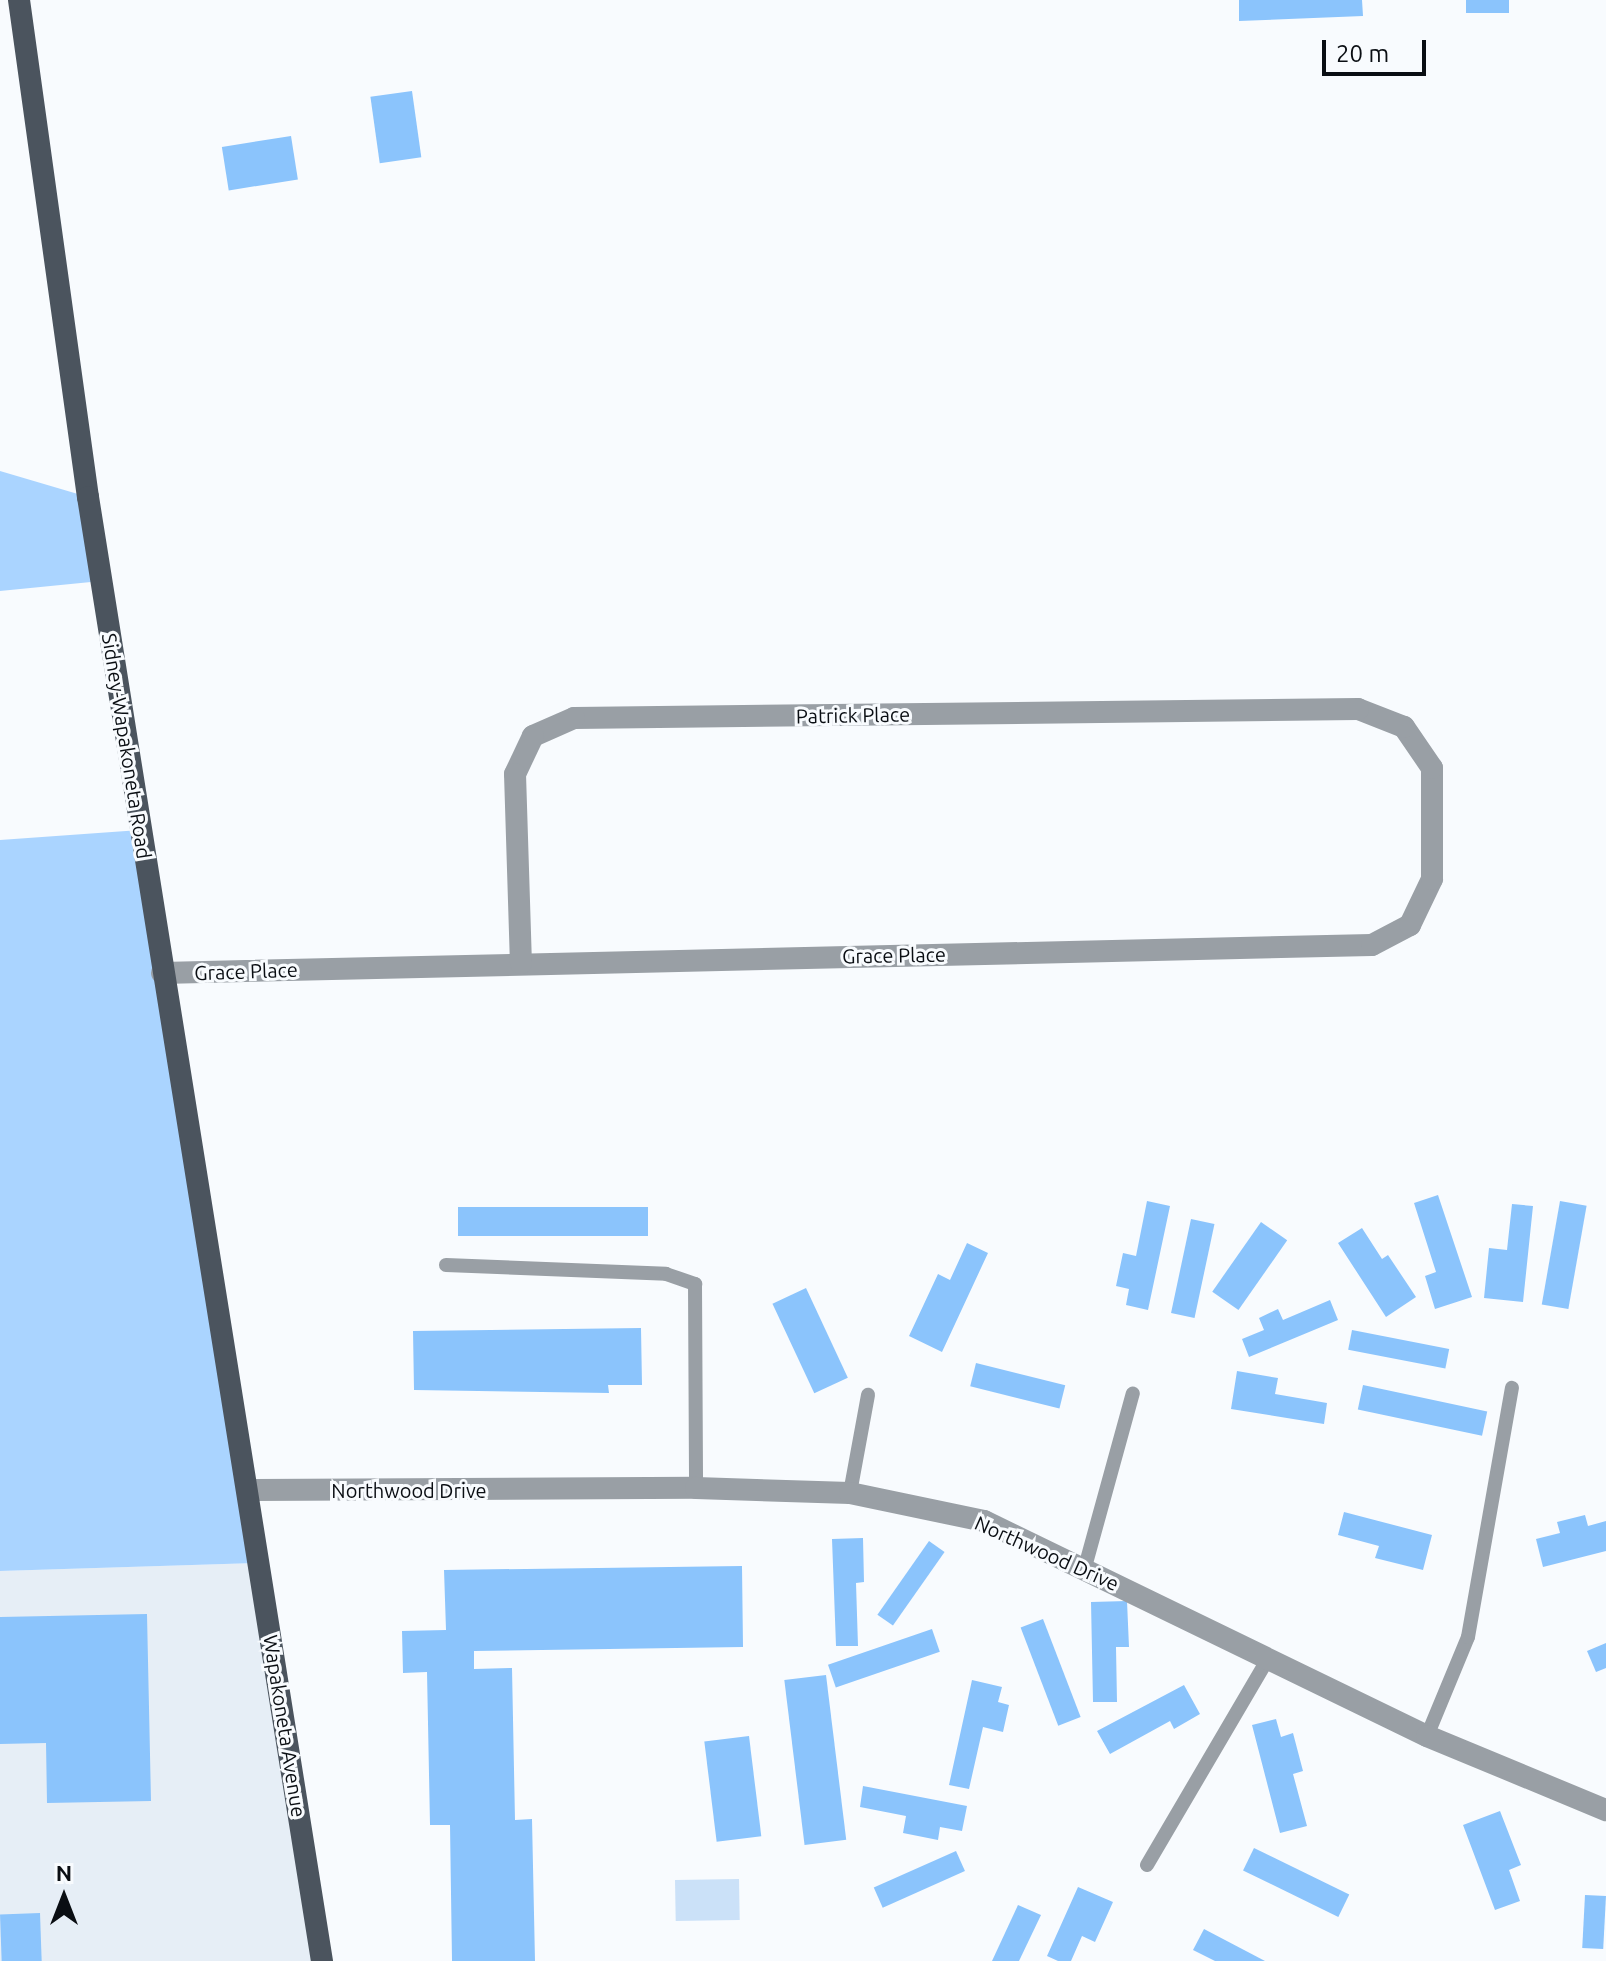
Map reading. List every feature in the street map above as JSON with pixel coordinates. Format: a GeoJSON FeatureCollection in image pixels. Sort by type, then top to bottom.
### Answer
{"type":"FeatureCollection","features":[{"type":"Feature","properties":{"kind":"main road","name":"Sidney-Wapakoneta Road"},"geometry":{"type":"LineString","coordinates":[[19,0],[88,497],[162,973],[249,1490]]}},
{"type":"Feature","properties":{"kind":"main road","name":"Wapakoneta Avenue"},"geometry":{"type":"LineString","coordinates":[[249,1490],[322,1961]]}},
{"type":"Feature","properties":{"kind":"street","name":"Patrick Place"},"geometry":{"type":"LineString","coordinates":[[521,963],[515,774],[533,736],[574,718],[1358,709],[1404,727]]}},
{"type":"Feature","properties":{"kind":"street","name":"Grace Place"},"geometry":{"type":"LineString","coordinates":[[162,973],[1372,945],[1410,925],[1432,879],[1432,768],[1404,727]]}},
{"type":"Feature","properties":{"kind":"street","name":"Northwood Drive"},"geometry":{"type":"LineString","coordinates":[[249,1490],[696,1488],[850,1493],[984,1521],[1085,1567],[1427,1736],[1606,1810]]}},
{"type":"Feature","properties":{"kind":"lane"},"geometry":{"type":"LineString","coordinates":[[446,1265],[666,1274],[695,1284],[696,1488]]}},
{"type":"Feature","properties":{"kind":"lane"},"geometry":{"type":"LineString","coordinates":[[1427,1736],[1468,1637],[1512,1388]]}},
{"type":"Feature","properties":{"kind":"lane"},"geometry":{"type":"LineString","coordinates":[[1085,1567],[1133,1393]]}},
{"type":"Feature","properties":{"kind":"lane"},"geometry":{"type":"LineString","coordinates":[[850,1493],[868,1395]]}},
{"type":"Feature","properties":{"kind":"lane"},"geometry":{"type":"LineString","coordinates":[[1147,1865],[1269,1657]]}},
{"type":"Feature","properties":{"kind":"shaded area"},"geometry":{"type":"Polygon","coordinates":[[[0,471],[88,497],[101,581],[0,591],[0,471]]]}},
{"type":"Feature","properties":{"kind":"shaded area"},"geometry":{"type":"Polygon","coordinates":[[[140,830],[259,1563],[0,1571],[0,840],[140,830]]]}},
{"type":"Feature","properties":{"kind":"shaded area"},"geometry":{"type":"Polygon","coordinates":[[[259,1563],[322,1961],[0,1961],[0,1571],[259,1563]]]}},
{"type":"Feature","properties":{"kind":"shaded area"},"geometry":{"type":"Polygon","coordinates":[[[739,1879],[740,1920],[676,1921],[675,1880],[739,1879]]]}},
{"type":"Feature","properties":{"kind":"building"},"geometry":{"type":"Polygon","coordinates":[[[1239,0],[1362,0],[1363,16],[1239,21],[1239,0]]]}},
{"type":"Feature","properties":{"kind":"building"},"geometry":{"type":"Polygon","coordinates":[[[1466,0],[1509,0],[1509,13],[1466,13],[1466,0]]]}},
{"type":"Feature","properties":{"kind":"building"},"geometry":{"type":"Polygon","coordinates":[[[412,91],[421,157],[380,163],[370,97],[412,91]]]}},
{"type":"Feature","properties":{"kind":"building"},"geometry":{"type":"Polygon","coordinates":[[[291,136],[298,179],[229,190],[222,147],[291,136]]]}},
{"type":"Feature","properties":{"kind":"building"},"geometry":{"type":"Polygon","coordinates":[[[1438,1195],[1472,1297],[1435,1309],[1425,1276],[1436,1272],[1414,1203],[1438,1195]]]}},
{"type":"Feature","properties":{"kind":"building"},"geometry":{"type":"Polygon","coordinates":[[[1147,1201],[1170,1206],[1148,1310],[1126,1305],[1129,1289],[1116,1286],[1123,1253],[1136,1256],[1147,1201]]]}},
{"type":"Feature","properties":{"kind":"building"},"geometry":{"type":"Polygon","coordinates":[[[1560,1201],[1587,1206],[1568,1309],[1542,1304],[1560,1201]]]}},
{"type":"Feature","properties":{"kind":"building"},"geometry":{"type":"Polygon","coordinates":[[[1512,1204],[1533,1206],[1523,1302],[1484,1298],[1489,1248],[1507,1250],[1512,1204]]]}},
{"type":"Feature","properties":{"kind":"building"},"geometry":{"type":"Polygon","coordinates":[[[458,1207],[648,1207],[648,1236],[458,1236],[458,1207]]]}},
{"type":"Feature","properties":{"kind":"building"},"geometry":{"type":"Polygon","coordinates":[[[1191,1219],[1214,1224],[1195,1318],[1171,1313],[1191,1219]]]}},
{"type":"Feature","properties":{"kind":"building"},"geometry":{"type":"Polygon","coordinates":[[[1261,1222],[1287,1240],[1238,1310],[1212,1292],[1261,1222]]]}},
{"type":"Feature","properties":{"kind":"building"},"geometry":{"type":"Polygon","coordinates":[[[1362,1228],[1382,1259],[1388,1255],[1416,1297],[1386,1317],[1338,1243],[1362,1228]]]}},
{"type":"Feature","properties":{"kind":"building"},"geometry":{"type":"Polygon","coordinates":[[[967,1243],[988,1253],[942,1352],[909,1336],[938,1274],[950,1280],[967,1243]]]}},
{"type":"Feature","properties":{"kind":"building"},"geometry":{"type":"Polygon","coordinates":[[[806,1288],[848,1378],[814,1393],[772,1304],[806,1288]]]}},
{"type":"Feature","properties":{"kind":"building"},"geometry":{"type":"Polygon","coordinates":[[[1330,1300],[1338,1320],[1249,1357],[1242,1339],[1264,1330],[1259,1318],[1278,1309],[1283,1320],[1330,1300]]]}},
{"type":"Feature","properties":{"kind":"building"},"geometry":{"type":"Polygon","coordinates":[[[641,1328],[642,1385],[608,1385],[609,1393],[414,1390],[413,1331],[641,1328]]]}},
{"type":"Feature","properties":{"kind":"building"},"geometry":{"type":"Polygon","coordinates":[[[1352,1330],[1449,1349],[1445,1369],[1348,1350],[1352,1330]]]}},
{"type":"Feature","properties":{"kind":"building"},"geometry":{"type":"Polygon","coordinates":[[[976,1363],[1065,1385],[1059,1409],[970,1386],[976,1363]]]}},
{"type":"Feature","properties":{"kind":"building"},"geometry":{"type":"Polygon","coordinates":[[[1237,1371],[1278,1378],[1275,1394],[1327,1403],[1324,1424],[1231,1409],[1237,1371]]]}},
{"type":"Feature","properties":{"kind":"building"},"geometry":{"type":"Polygon","coordinates":[[[1363,1385],[1487,1411],[1482,1436],[1358,1409],[1363,1385]]]}},
{"type":"Feature","properties":{"kind":"building"},"geometry":{"type":"Polygon","coordinates":[[[1344,1512],[1432,1535],[1423,1570],[1375,1558],[1379,1546],[1338,1535],[1344,1512]]]}},
{"type":"Feature","properties":{"kind":"building"},"geometry":{"type":"Polygon","coordinates":[[[1585,1515],[1588,1526],[1606,1521],[1606,1551],[1543,1567],[1536,1539],[1560,1533],[1557,1522],[1585,1515]]]}},
{"type":"Feature","properties":{"kind":"building"},"geometry":{"type":"Polygon","coordinates":[[[863,1538],[864,1582],[856,1583],[858,1646],[836,1646],[832,1539],[863,1538]]]}},
{"type":"Feature","properties":{"kind":"building"},"geometry":{"type":"Polygon","coordinates":[[[929,1541],[945,1552],[893,1626],[877,1615],[929,1541]]]}},
{"type":"Feature","properties":{"kind":"building"},"geometry":{"type":"Polygon","coordinates":[[[742,1566],[743,1647],[474,1651],[474,1669],[512,1668],[515,1820],[532,1819],[535,1961],[452,1961],[450,1825],[430,1825],[427,1672],[403,1673],[402,1631],[446,1630],[444,1570],[742,1566]]]}},
{"type":"Feature","properties":{"kind":"building"},"geometry":{"type":"Polygon","coordinates":[[[1127,1601],[1129,1647],[1116,1647],[1117,1702],[1093,1702],[1091,1602],[1127,1601]]]}},
{"type":"Feature","properties":{"kind":"building"},"geometry":{"type":"Polygon","coordinates":[[[147,1614],[151,1801],[47,1803],[46,1743],[0,1744],[0,1617],[147,1614]]]}},
{"type":"Feature","properties":{"kind":"building"},"geometry":{"type":"Polygon","coordinates":[[[1043,1619],[1081,1717],[1058,1726],[1021,1628],[1043,1619]]]}},
{"type":"Feature","properties":{"kind":"building"},"geometry":{"type":"Polygon","coordinates":[[[932,1629],[940,1652],[836,1688],[828,1665],[932,1629]]]}},
{"type":"Feature","properties":{"kind":"building"},"geometry":{"type":"Polygon","coordinates":[[[1606,1643],[1606,1668],[1596,1672],[1587,1651],[1606,1643]]]}},
{"type":"Feature","properties":{"kind":"building"},"geometry":{"type":"Polygon","coordinates":[[[826,1675],[846,1840],[805,1845],[784,1680],[826,1675]]]}},
{"type":"Feature","properties":{"kind":"building"},"geometry":{"type":"Polygon","coordinates":[[[972,1680],[1002,1687],[998,1702],[1009,1705],[1003,1732],[983,1727],[969,1789],[949,1785],[972,1680]]]}},
{"type":"Feature","properties":{"kind":"building"},"geometry":{"type":"Polygon","coordinates":[[[1184,1685],[1200,1714],[1174,1729],[1170,1721],[1110,1754],[1097,1731],[1184,1685]]]}},
{"type":"Feature","properties":{"kind":"building"},"geometry":{"type":"Polygon","coordinates":[[[1276,1719],[1281,1737],[1293,1733],[1303,1771],[1293,1774],[1307,1826],[1280,1833],[1252,1725],[1276,1719]]]}},
{"type":"Feature","properties":{"kind":"building"},"geometry":{"type":"Polygon","coordinates":[[[749,1736],[761,1836],[717,1842],[704,1741],[749,1736]]]}},
{"type":"Feature","properties":{"kind":"building"},"geometry":{"type":"Polygon","coordinates":[[[863,1786],[967,1806],[962,1831],[940,1827],[938,1840],[903,1833],[906,1816],[860,1807],[863,1786]]]}},
{"type":"Feature","properties":{"kind":"building"},"geometry":{"type":"Polygon","coordinates":[[[1500,1811],[1521,1865],[1509,1870],[1520,1901],[1495,1910],[1463,1825],[1500,1811]]]}},
{"type":"Feature","properties":{"kind":"building"},"geometry":{"type":"Polygon","coordinates":[[[1254,1848],[1349,1894],[1338,1917],[1243,1870],[1254,1848]]]}},
{"type":"Feature","properties":{"kind":"building"},"geometry":{"type":"Polygon","coordinates":[[[956,1851],[965,1871],[883,1908],[874,1888],[956,1851]]]}},
{"type":"Feature","properties":{"kind":"building"},"geometry":{"type":"Polygon","coordinates":[[[1078,1887],[1113,1902],[1095,1942],[1082,1936],[1071,1961],[1058,1961],[1047,1956],[1078,1887]]]}},
{"type":"Feature","properties":{"kind":"building"},"geometry":{"type":"Polygon","coordinates":[[[1585,1895],[1606,1896],[1603,1949],[1582,1948],[1585,1895]]]}},
{"type":"Feature","properties":{"kind":"building"},"geometry":{"type":"Polygon","coordinates":[[[1018,1905],[1041,1915],[1019,1961],[992,1961],[1018,1905]]]}},
{"type":"Feature","properties":{"kind":"building"},"geometry":{"type":"Polygon","coordinates":[[[40,1913],[42,1961],[2,1961],[0,1914],[40,1913]]]}},
{"type":"Feature","properties":{"kind":"building"},"geometry":{"type":"Polygon","coordinates":[[[1204,1929],[1265,1961],[1215,1961],[1193,1950],[1204,1929]]]}}]}
